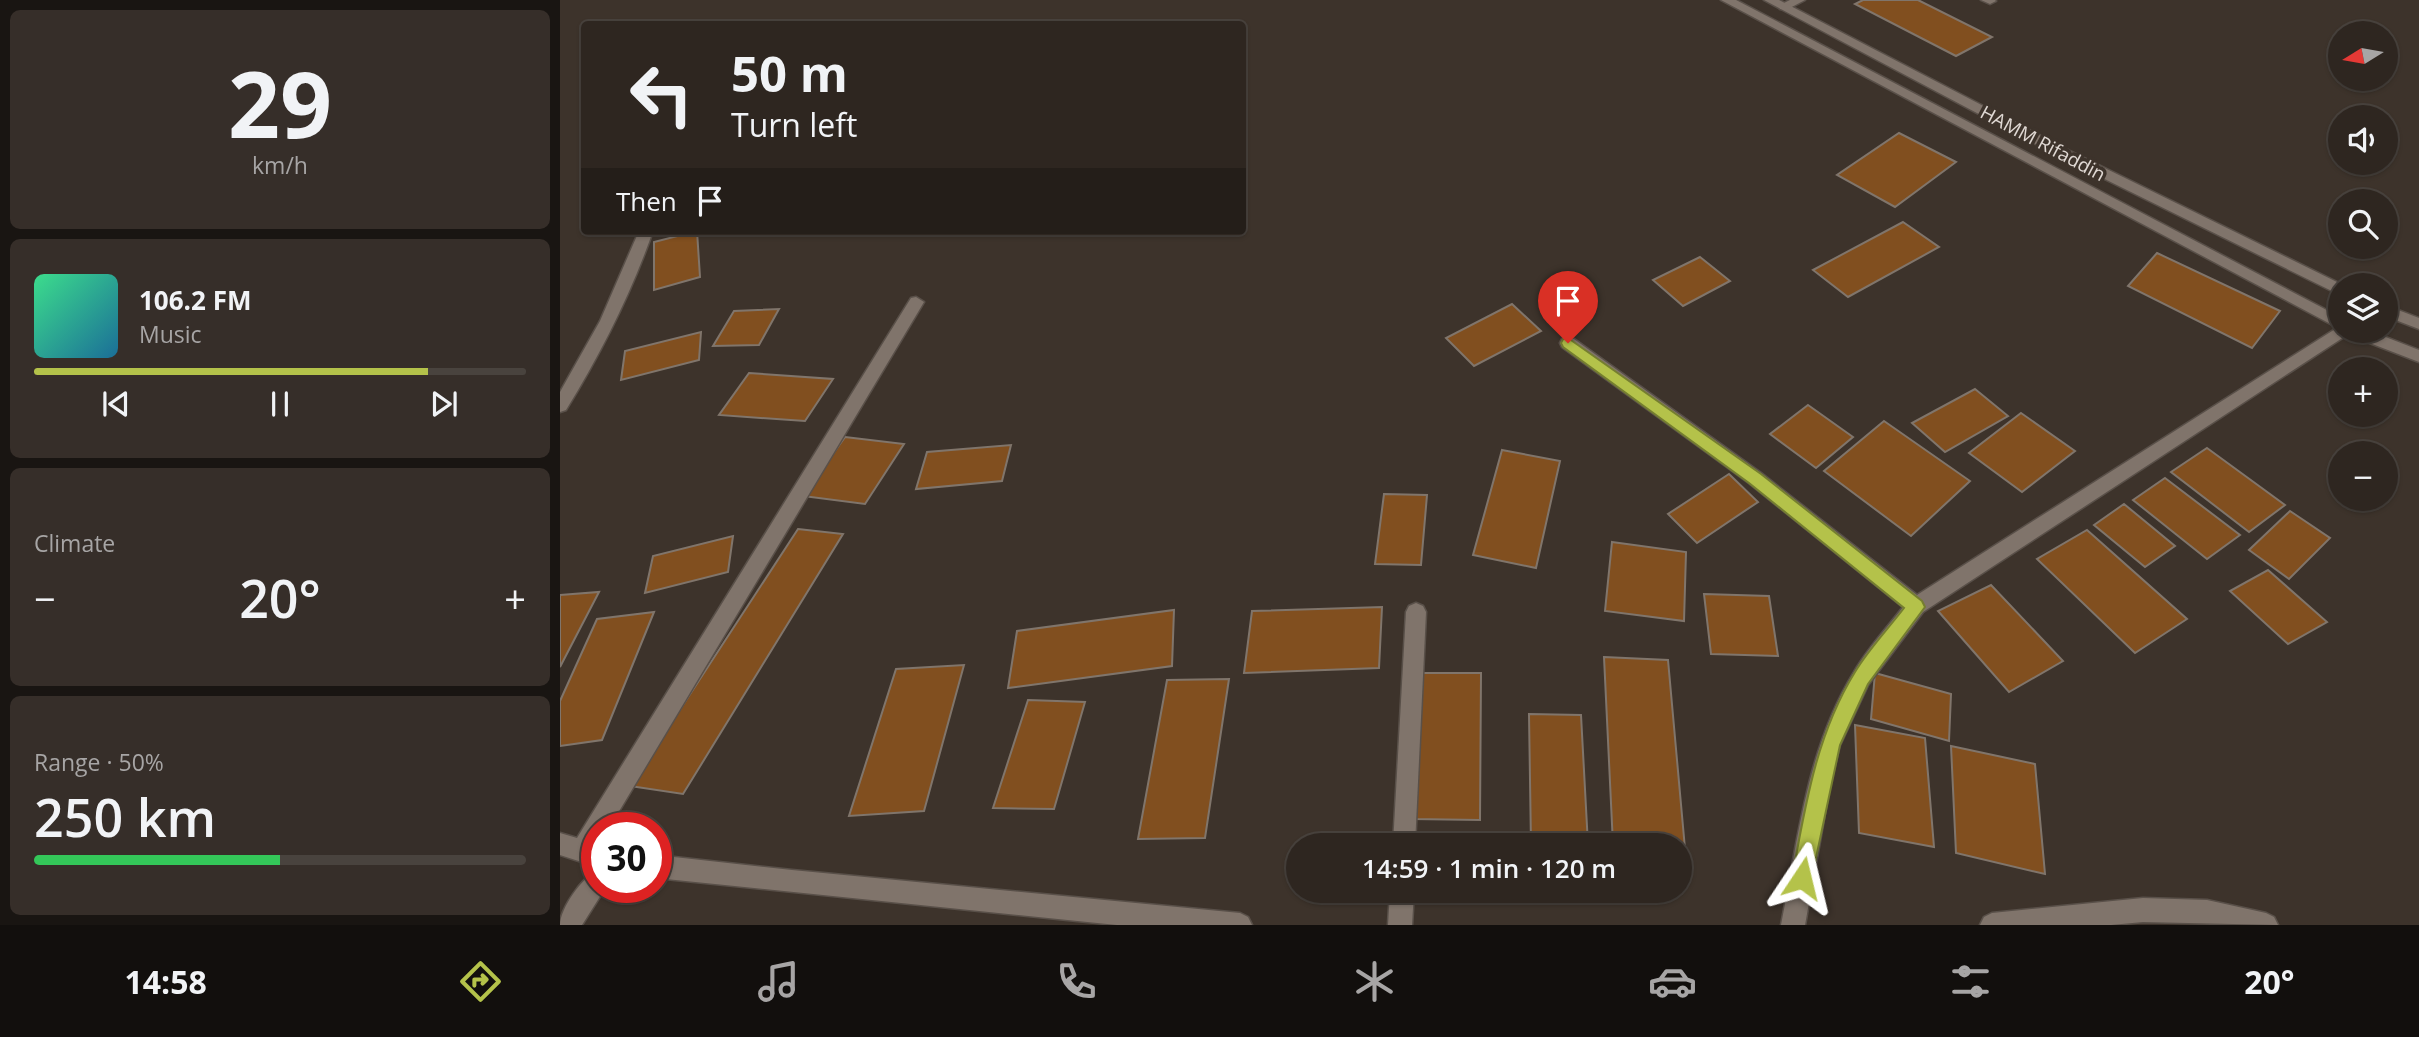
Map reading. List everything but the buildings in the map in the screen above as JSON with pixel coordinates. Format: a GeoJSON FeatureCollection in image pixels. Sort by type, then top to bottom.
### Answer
{"type":"FeatureCollection","features":[{"type":"Feature","properties":{"kind":"street","name":"HAMM Rifaddin"},"geometry":{"type":"LineString","coordinates":[[1727,0],[2328,318]]}},
{"type":"Feature","properties":{"kind":"street","name":"HAMM Rifaddin"},"geometry":{"type":"LineString","coordinates":[[1770,0],[2065,154],[2328,284]]}},
{"type":"Feature","properties":{"kind":"street"},"geometry":{"type":"LineString","coordinates":[[1784,7],[1800,0]]}},
{"type":"Feature","properties":{"kind":"street"},"geometry":{"type":"LineString","coordinates":[[1845,62],[1864,49]]}},
{"type":"Feature","properties":{"kind":"street"},"geometry":{"type":"LineString","coordinates":[[560,406],[580,375],[631,277],[645,235]]}},
{"type":"Feature","properties":{"kind":"street"},"geometry":{"type":"LineString","coordinates":[[615,812],[916,302]]}},
{"type":"Feature","properties":{"kind":"street"},"geometry":{"type":"LineString","coordinates":[[2398,315],[2419,324]]}},
{"type":"Feature","properties":{"kind":"street"},"geometry":{"type":"LineString","coordinates":[[1793,925],[1819,785],[1830,744],[1861,678],[1916,607],[2328,339]]}},
{"type":"Feature","properties":{"kind":"street"},"geometry":{"type":"LineString","coordinates":[[1568,343],[1755,478],[1916,607]]}},
{"type":"Feature","properties":{"kind":"street"},"geometry":{"type":"LineString","coordinates":[[2386,343],[2419,356]]}},
{"type":"Feature","properties":{"kind":"street"},"geometry":{"type":"LineString","coordinates":[[1405,833],[1416,612]]}},
{"type":"Feature","properties":{"kind":"street"},"geometry":{"type":"LineString","coordinates":[[560,844],[581,851]]}},
{"type":"Feature","properties":{"kind":"street"},"geometry":{"type":"LineString","coordinates":[[672,868],[1240,925]]}},
{"type":"Feature","properties":{"kind":"street"},"geometry":{"type":"LineString","coordinates":[[568,925],[583,903]]}},
{"type":"Feature","properties":{"kind":"street"},"geometry":{"type":"LineString","coordinates":[[1400,925],[1401,903]]}},
{"type":"Feature","properties":{"kind":"street"},"geometry":{"type":"LineString","coordinates":[[1992,925],[2143,910],[2207,912],[2266,925]]}},
{"type":"Feature","properties":{"kind":"route"},"geometry":{"type":"LineString","coordinates":[[1568,343],[1755,478],[1916,607],[1861,678],[1830,744],[1819,785],[1802,878]]}}]}
